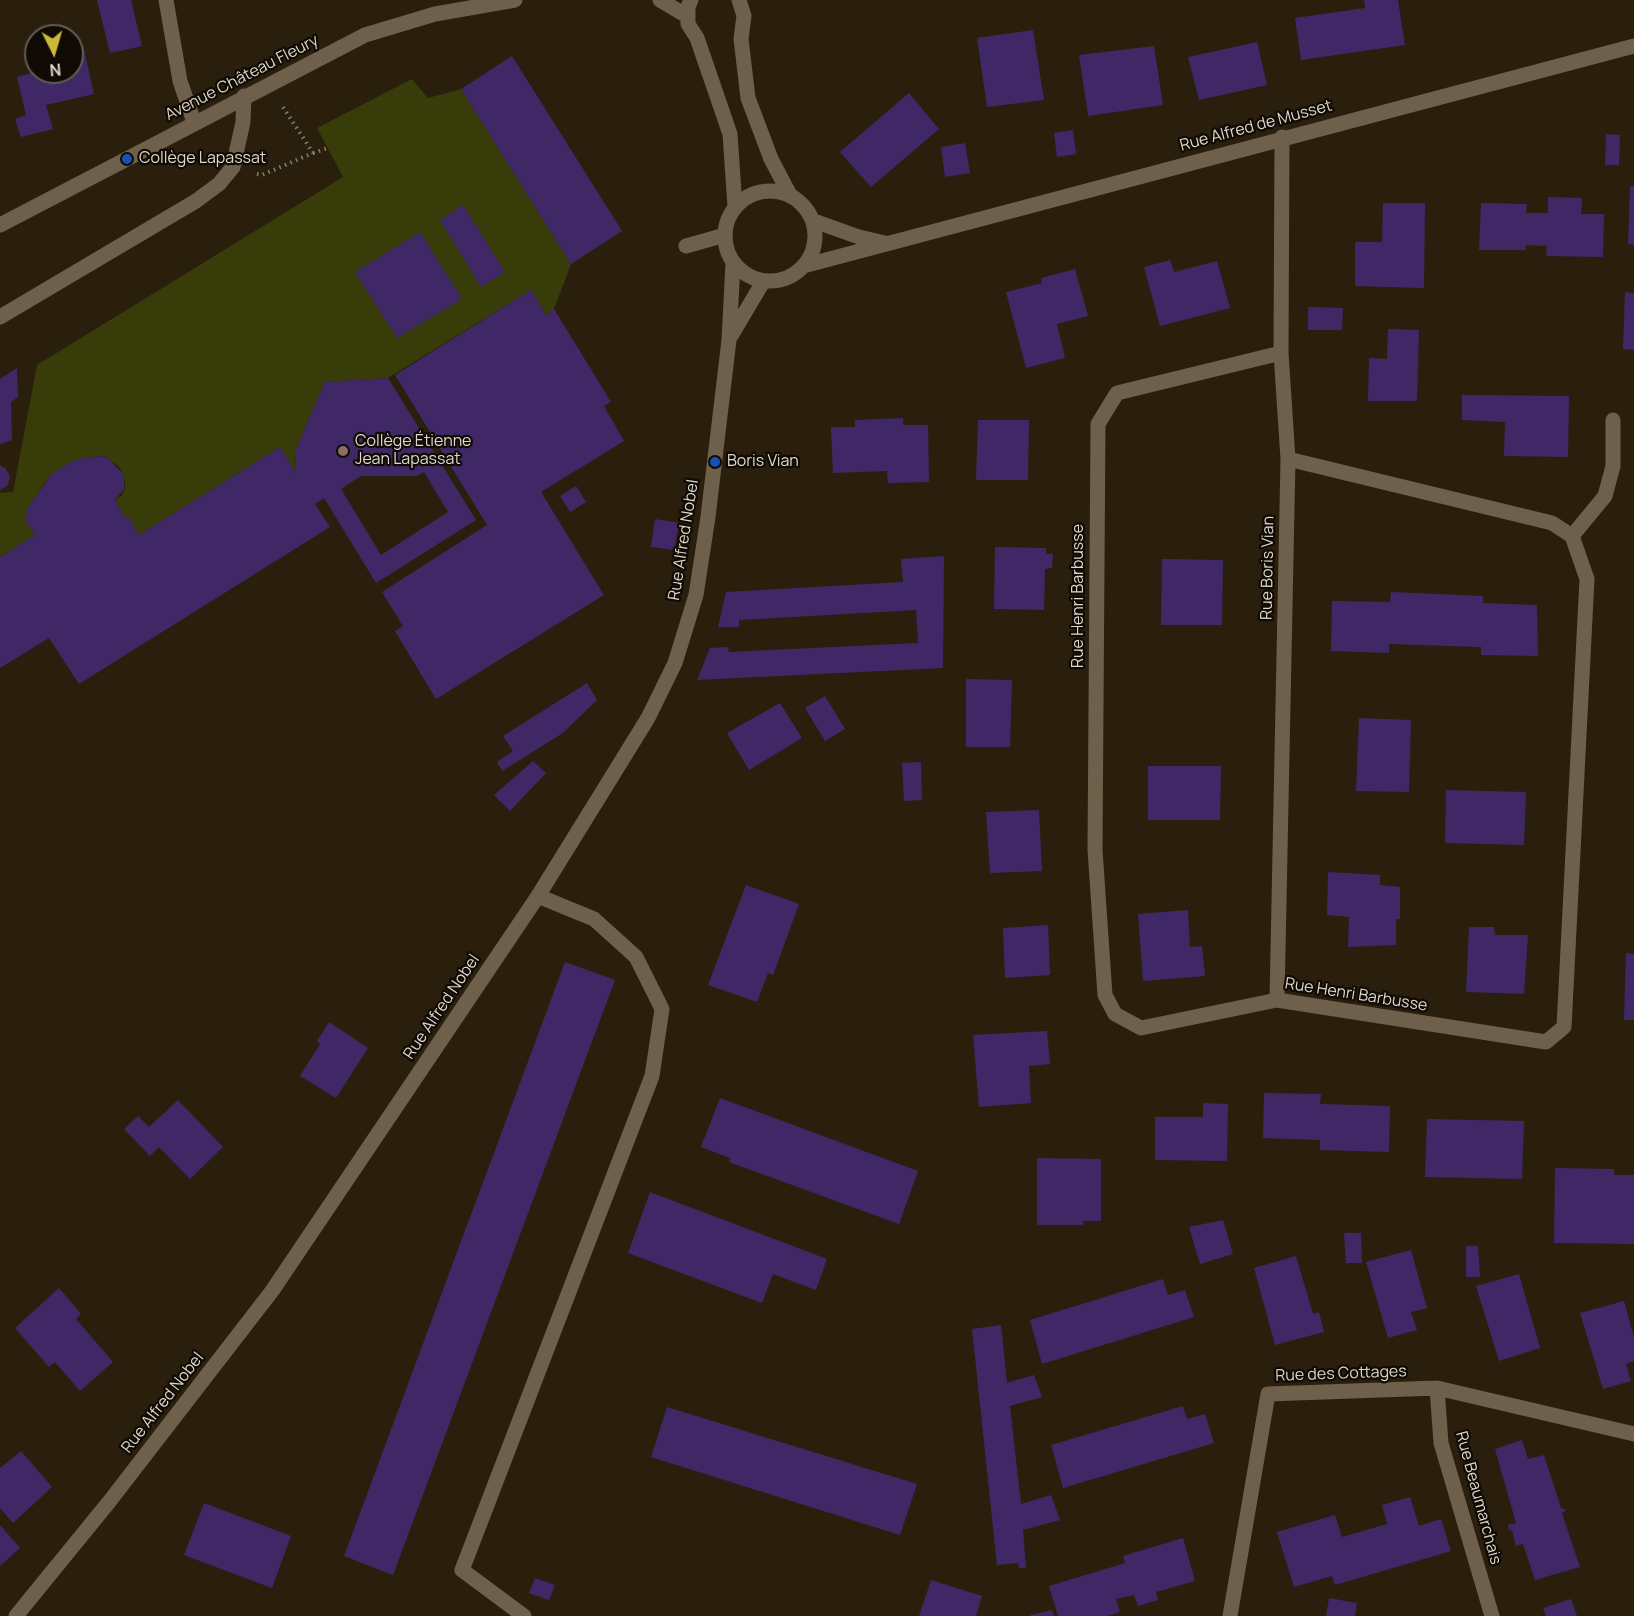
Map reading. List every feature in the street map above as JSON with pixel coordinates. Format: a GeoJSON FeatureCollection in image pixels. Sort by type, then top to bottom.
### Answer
{"type":"FeatureCollection","features":[{"type":"Feature","properties":{"kind":"street"},"geometry":{"type":"LineString","coordinates":[[166,0],[180,81],[194,122]]}},
{"type":"Feature","properties":{"kind":"street","name":"Avenue Château Fleury"},"geometry":{"type":"LineString","coordinates":[[0,225],[268,83],[365,35],[435,14],[515,0]]}},
{"type":"Feature","properties":{"kind":"street"},"geometry":{"type":"LineString","coordinates":[[660,0],[687,16]]}},
{"type":"Feature","properties":{"kind":"street"},"geometry":{"type":"LineString","coordinates":[[691,0],[687,16],[688,24],[698,38],[729,134],[735,207]]}},
{"type":"Feature","properties":{"kind":"street"},"geometry":{"type":"LineString","coordinates":[[739,0],[744,16],[741,26],[748,98],[771,159],[790,195]]}},
{"type":"Feature","properties":{"kind":"street","name":"Rue Alfred de Musset"},"geometry":{"type":"LineString","coordinates":[[807,265],[1282,137],[1634,46]]}},
{"type":"Feature","properties":{"kind":"street"},"geometry":{"type":"LineString","coordinates":[[0,317],[196,201],[219,184],[233,167],[243,122],[244,96]]}},
{"type":"Feature","properties":{"kind":"street","name":"Rue Boris Vian"},"geometry":{"type":"LineString","coordinates":[[1276,1000],[1288,459],[1281,353],[1282,137]]}},
{"type":"Feature","properties":{"kind":"street"},"geometry":{"type":"LineString","coordinates":[[686,246],[725,235],[728,220],[735,207],[761,192],[776,191],[790,195],[805,206],[814,221],[816,244],[807,265],[794,276],[779,282],[763,282],[746,276],[733,263]]}},
{"type":"Feature","properties":{"kind":"street","name":"Rue Alfred de Musset"},"geometry":{"type":"LineString","coordinates":[[814,221],[859,237],[888,243]]}},
{"type":"Feature","properties":{"kind":"street","name":"Rue Alfred Nobel"},"geometry":{"type":"LineString","coordinates":[[16,1616],[109,1502],[272,1291],[538,896],[648,718],[675,663],[696,595],[708,517],[729,340],[733,263],[727,250],[725,235]]}},
{"type":"Feature","properties":{"kind":"street","name":"Rue Alfred Nobel"},"geometry":{"type":"LineString","coordinates":[[729,340],[763,282]]}},
{"type":"Feature","properties":{"kind":"street","name":"Rue Henri Barbusse"},"geometry":{"type":"LineString","coordinates":[[1281,353],[1117,393],[1098,424],[1095,826],[1105,995],[1115,1014],[1141,1028],[1276,1000],[1546,1042],[1564,1027],[1587,579],[1572,536]]}},
{"type":"Feature","properties":{"kind":"street"},"geometry":{"type":"LineString","coordinates":[[1288,459],[1552,523],[1572,536],[1605,496],[1613,466],[1613,420]]}},
{"type":"Feature","properties":{"kind":"street"},"geometry":{"type":"LineString","coordinates":[[524,1616],[462,1570],[652,1076],[662,1009],[636,957],[594,919],[538,896]]}},
{"type":"Feature","properties":{"kind":"street","name":"Rue des Cottages"},"geometry":{"type":"LineString","coordinates":[[1230,1616],[1268,1394],[1437,1388],[1634,1434]]}},
{"type":"Feature","properties":{"kind":"street","name":"Rue Beaumarchais"},"geometry":{"type":"LineString","coordinates":[[1437,1388],[1441,1443],[1492,1616]]}},
{"type":"Feature","properties":{"kind":"path"},"geometry":{"type":"LineString","coordinates":[[268,83],[313,153]]}},
{"type":"Feature","properties":{"kind":"path"},"geometry":{"type":"LineString","coordinates":[[233,167],[262,175],[328,148]]}},
{"type":"Feature","properties":{"kind":"green space"},"geometry":{"type":"Polygon","coordinates":[[[412,79],[428,98],[461,89],[571,264],[554,309],[546,315],[531,290],[388,378],[325,382],[295,451],[296,473],[280,447],[139,535],[128,516],[125,518],[115,500],[122,495],[125,487],[124,475],[118,466],[106,457],[97,456],[71,462],[49,477],[29,506],[26,520],[35,535],[0,557],[0,493],[13,492],[37,365],[343,177],[317,128],[412,79]]]}},
{"type":"Feature","properties":{"kind":"building"},"geometry":{"type":"Polygon","coordinates":[[[97,0],[131,0],[142,46],[110,53],[97,0]]]}},
{"type":"Feature","properties":{"kind":"building"},"geometry":{"type":"Polygon","coordinates":[[[1364,0],[1398,0],[1405,45],[1301,60],[1295,18],[1365,8],[1364,0]]]}},
{"type":"Feature","properties":{"kind":"building"},"geometry":{"type":"Polygon","coordinates":[[[1033,30],[1044,100],[987,107],[977,38],[1033,30]]]}},
{"type":"Feature","properties":{"kind":"building"},"geometry":{"type":"Polygon","coordinates":[[[1257,42],[1267,85],[1199,100],[1188,57],[1257,42]]]}},
{"type":"Feature","properties":{"kind":"building"},"geometry":{"type":"Polygon","coordinates":[[[1154,46],[1163,105],[1088,116],[1079,55],[1154,46]]]}},
{"type":"Feature","properties":{"kind":"building"},"geometry":{"type":"Polygon","coordinates":[[[84,49],[94,94],[46,105],[53,129],[21,137],[15,119],[26,115],[17,77],[24,75],[24,84],[84,84],[84,49]]]}},
{"type":"Feature","properties":{"kind":"building"},"geometry":{"type":"Polygon","coordinates":[[[512,56],[622,231],[571,264],[461,89],[512,56]]]}},
{"type":"Feature","properties":{"kind":"building"},"geometry":{"type":"Polygon","coordinates":[[[909,93],[939,129],[871,187],[840,152],[909,93]]]}},
{"type":"Feature","properties":{"kind":"building"},"geometry":{"type":"Polygon","coordinates":[[[1073,130],[1076,154],[1057,157],[1054,133],[1073,130]]]}},
{"type":"Feature","properties":{"kind":"building"},"geometry":{"type":"Polygon","coordinates":[[[1606,134],[1620,135],[1619,165],[1605,165],[1606,134]]]}},
{"type":"Feature","properties":{"kind":"building"},"geometry":{"type":"Polygon","coordinates":[[[965,143],[970,173],[945,177],[941,147],[965,143]]]}},
{"type":"Feature","properties":{"kind":"building"},"geometry":{"type":"Polygon","coordinates":[[[1630,186],[1634,186],[1634,245],[1628,244],[1630,186]]]}},
{"type":"Feature","properties":{"kind":"building"},"geometry":{"type":"Polygon","coordinates":[[[1548,197],[1582,198],[1581,214],[1604,214],[1603,257],[1546,256],[1547,246],[1526,245],[1526,250],[1479,250],[1481,203],[1527,204],[1526,213],[1548,213],[1548,197]]]}},
{"type":"Feature","properties":{"kind":"building"},"geometry":{"type":"Polygon","coordinates":[[[1383,203],[1425,203],[1424,288],[1355,286],[1355,242],[1382,242],[1383,203]]]}},
{"type":"Feature","properties":{"kind":"building"},"geometry":{"type":"Polygon","coordinates":[[[463,205],[505,272],[481,287],[440,220],[463,205]]]}},
{"type":"Feature","properties":{"kind":"building"},"geometry":{"type":"Polygon","coordinates":[[[420,232],[462,299],[397,338],[355,272],[420,232]]]}},
{"type":"Feature","properties":{"kind":"building"},"geometry":{"type":"Polygon","coordinates":[[[1170,260],[1174,272],[1217,261],[1230,308],[1160,326],[1144,267],[1170,260]]]}},
{"type":"Feature","properties":{"kind":"building"},"geometry":{"type":"Polygon","coordinates":[[[1075,269],[1088,316],[1057,324],[1065,358],[1026,368],[1006,292],[1042,283],[1041,278],[1075,269]]]}},
{"type":"Feature","properties":{"kind":"building"},"geometry":{"type":"Polygon","coordinates":[[[531,290],[546,315],[554,309],[611,402],[604,406],[624,441],[541,492],[604,595],[436,699],[395,631],[403,626],[382,592],[487,525],[395,375],[531,290]]]}},
{"type":"Feature","properties":{"kind":"building"},"geometry":{"type":"Polygon","coordinates":[[[1625,292],[1634,293],[1634,350],[1623,349],[1625,292]]]}},
{"type":"Feature","properties":{"kind":"building"},"geometry":{"type":"Polygon","coordinates":[[[1308,307],[1343,308],[1342,330],[1308,330],[1308,307]]]}},
{"type":"Feature","properties":{"kind":"building"},"geometry":{"type":"Polygon","coordinates":[[[1388,329],[1419,330],[1417,401],[1368,401],[1369,358],[1387,359],[1388,329]]]}},
{"type":"Feature","properties":{"kind":"building"},"geometry":{"type":"Polygon","coordinates":[[[17,368],[18,397],[11,402],[12,440],[0,444],[0,379],[17,368]]]}},
{"type":"Feature","properties":{"kind":"building"},"geometry":{"type":"Polygon","coordinates":[[[388,378],[476,520],[376,583],[324,498],[315,504],[330,527],[79,684],[49,638],[0,668],[0,557],[35,535],[26,520],[27,509],[51,475],[68,463],[82,458],[101,456],[109,459],[124,475],[124,489],[115,500],[125,518],[128,516],[139,535],[280,447],[296,473],[295,451],[325,382],[388,378]],[[424,472],[417,476],[361,476],[341,489],[381,555],[448,512],[424,472]]]}},
{"type":"Feature","properties":{"kind":"building"},"geometry":{"type":"Polygon","coordinates":[[[1462,395],[1569,396],[1568,457],[1504,456],[1505,422],[1462,420],[1462,395]]]}},
{"type":"Feature","properties":{"kind":"building"},"geometry":{"type":"Polygon","coordinates":[[[903,418],[903,425],[928,425],[929,482],[888,483],[887,471],[833,473],[831,427],[855,427],[855,420],[903,418]]]}},
{"type":"Feature","properties":{"kind":"building"},"geometry":{"type":"Polygon","coordinates":[[[978,420],[1029,420],[1028,480],[976,480],[978,420]]]}},
{"type":"Feature","properties":{"kind":"building"},"geometry":{"type":"Polygon","coordinates":[[[0,465],[6,469],[10,477],[7,486],[0,490],[0,465]]]}},
{"type":"Feature","properties":{"kind":"building"},"geometry":{"type":"Polygon","coordinates":[[[576,486],[586,502],[570,512],[560,496],[576,486]]]}},
{"type":"Feature","properties":{"kind":"building"},"geometry":{"type":"Polygon","coordinates":[[[655,519],[679,523],[674,550],[651,547],[655,519]]]}},
{"type":"Feature","properties":{"kind":"building"},"geometry":{"type":"Polygon","coordinates":[[[995,547],[1046,548],[1046,554],[1053,554],[1052,568],[1045,569],[1044,610],[994,609],[995,547]]]}},
{"type":"Feature","properties":{"kind":"building"},"geometry":{"type":"Polygon","coordinates":[[[944,556],[943,668],[697,680],[710,648],[728,647],[729,652],[918,643],[916,610],[739,620],[739,627],[718,627],[726,592],[903,582],[901,559],[944,556]]]}},
{"type":"Feature","properties":{"kind":"building"},"geometry":{"type":"Polygon","coordinates":[[[1162,559],[1223,560],[1222,625],[1161,625],[1162,559]]]}},
{"type":"Feature","properties":{"kind":"building"},"geometry":{"type":"Polygon","coordinates":[[[1391,592],[1483,596],[1483,603],[1537,605],[1538,656],[1481,655],[1481,647],[1389,644],[1389,653],[1331,651],[1332,601],[1390,602],[1391,592]]]}},
{"type":"Feature","properties":{"kind":"building"},"geometry":{"type":"Polygon","coordinates":[[[966,679],[1012,680],[1010,747],[966,747],[966,679]]]}},
{"type":"Feature","properties":{"kind":"building"},"geometry":{"type":"Polygon","coordinates":[[[587,683],[597,700],[563,733],[502,771],[497,762],[513,751],[503,736],[587,683]]]}},
{"type":"Feature","properties":{"kind":"building"},"geometry":{"type":"Polygon","coordinates":[[[825,696],[845,729],[825,741],[805,708],[825,696]]]}},
{"type":"Feature","properties":{"kind":"building"},"geometry":{"type":"Polygon","coordinates":[[[780,703],[802,738],[749,770],[727,733],[780,703]]]}},
{"type":"Feature","properties":{"kind":"building"},"geometry":{"type":"Polygon","coordinates":[[[1359,718],[1411,720],[1409,792],[1356,791],[1359,718]]]}},
{"type":"Feature","properties":{"kind":"building"},"geometry":{"type":"Polygon","coordinates":[[[533,761],[546,773],[510,811],[494,795],[533,761]]]}},
{"type":"Feature","properties":{"kind":"building"},"geometry":{"type":"Polygon","coordinates":[[[921,762],[922,800],[904,801],[902,763],[921,762]]]}},
{"type":"Feature","properties":{"kind":"building"},"geometry":{"type":"Polygon","coordinates":[[[1148,766],[1221,766],[1220,820],[1148,820],[1148,766]]]}},
{"type":"Feature","properties":{"kind":"building"},"geometry":{"type":"Polygon","coordinates":[[[1446,790],[1526,792],[1524,845],[1445,843],[1446,790]]]}},
{"type":"Feature","properties":{"kind":"building"},"geometry":{"type":"Polygon","coordinates":[[[1039,810],[1042,871],[990,873],[986,812],[1039,810]]]}},
{"type":"Feature","properties":{"kind":"building"},"geometry":{"type":"Polygon","coordinates":[[[1328,872],[1380,875],[1380,885],[1400,887],[1400,919],[1396,919],[1396,945],[1348,947],[1349,917],[1327,915],[1328,872]]]}},
{"type":"Feature","properties":{"kind":"building"},"geometry":{"type":"Polygon","coordinates":[[[746,885],[799,904],[773,975],[768,973],[757,1002],[708,985],[746,885]]]}},
{"type":"Feature","properties":{"kind":"building"},"geometry":{"type":"Polygon","coordinates":[[[1188,910],[1190,947],[1202,946],[1205,976],[1143,981],[1138,914],[1188,910]]]}},
{"type":"Feature","properties":{"kind":"building"},"geometry":{"type":"Polygon","coordinates":[[[1048,925],[1050,975],[1005,978],[1003,928],[1048,925]]]}},
{"type":"Feature","properties":{"kind":"building"},"geometry":{"type":"Polygon","coordinates":[[[1469,927],[1494,927],[1495,935],[1528,935],[1524,994],[1466,992],[1469,927]]]}},
{"type":"Feature","properties":{"kind":"building"},"geometry":{"type":"Polygon","coordinates":[[[1626,953],[1634,954],[1634,1020],[1624,1020],[1626,953]]]}},
{"type":"Feature","properties":{"kind":"building"},"geometry":{"type":"Polygon","coordinates":[[[565,962],[615,980],[393,1575],[344,1556],[565,962]]]}},
{"type":"Feature","properties":{"kind":"building"},"geometry":{"type":"Polygon","coordinates":[[[329,1022],[368,1048],[336,1098],[300,1076],[320,1044],[317,1041],[329,1022]]]}},
{"type":"Feature","properties":{"kind":"building"},"geometry":{"type":"Polygon","coordinates":[[[1047,1031],[1050,1064],[1029,1066],[1031,1103],[979,1107],[973,1035],[1047,1031]]]}},
{"type":"Feature","properties":{"kind":"building"},"geometry":{"type":"Polygon","coordinates":[[[1264,1093],[1321,1094],[1320,1104],[1390,1106],[1389,1152],[1320,1150],[1320,1140],[1263,1138],[1264,1093]]]}},
{"type":"Feature","properties":{"kind":"building"},"geometry":{"type":"Polygon","coordinates":[[[720,1098],[918,1171],[899,1224],[729,1162],[730,1158],[701,1147],[720,1098]]]}},
{"type":"Feature","properties":{"kind":"building"},"geometry":{"type":"Polygon","coordinates":[[[178,1100],[223,1147],[190,1179],[159,1147],[150,1156],[124,1129],[138,1116],[149,1127],[178,1100]]]}},
{"type":"Feature","properties":{"kind":"building"},"geometry":{"type":"Polygon","coordinates":[[[1203,1103],[1228,1104],[1227,1161],[1155,1160],[1155,1117],[1203,1117],[1203,1103]]]}},
{"type":"Feature","properties":{"kind":"building"},"geometry":{"type":"Polygon","coordinates":[[[1427,1119],[1524,1121],[1522,1179],[1425,1177],[1427,1119]]]}},
{"type":"Feature","properties":{"kind":"building"},"geometry":{"type":"Polygon","coordinates":[[[1037,1158],[1101,1159],[1101,1221],[1083,1221],[1083,1225],[1037,1225],[1037,1158]]]}},
{"type":"Feature","properties":{"kind":"building"},"geometry":{"type":"Polygon","coordinates":[[[1555,1168],[1614,1169],[1614,1175],[1634,1175],[1634,1244],[1554,1243],[1555,1168]]]}},
{"type":"Feature","properties":{"kind":"building"},"geometry":{"type":"Polygon","coordinates":[[[650,1192],[827,1259],[816,1290],[773,1274],[762,1303],[628,1253],[650,1192]]]}},
{"type":"Feature","properties":{"kind":"building"},"geometry":{"type":"Polygon","coordinates":[[[1223,1220],[1233,1254],[1200,1264],[1189,1227],[1223,1220]]]}},
{"type":"Feature","properties":{"kind":"building"},"geometry":{"type":"Polygon","coordinates":[[[1344,1233],[1361,1233],[1362,1263],[1346,1263],[1344,1233]]]}},
{"type":"Feature","properties":{"kind":"building"},"geometry":{"type":"Polygon","coordinates":[[[1466,1246],[1478,1246],[1480,1277],[1466,1277],[1466,1246]]]}},
{"type":"Feature","properties":{"kind":"building"},"geometry":{"type":"Polygon","coordinates":[[[1411,1250],[1427,1308],[1411,1312],[1417,1330],[1388,1338],[1366,1262],[1411,1250]]]}},
{"type":"Feature","properties":{"kind":"building"},"geometry":{"type":"Polygon","coordinates":[[[1296,1256],[1313,1314],[1319,1312],[1324,1332],[1275,1345],[1254,1268],[1296,1256]]]}},
{"type":"Feature","properties":{"kind":"building"},"geometry":{"type":"Polygon","coordinates":[[[1519,1274],[1540,1348],[1499,1361],[1476,1286],[1519,1274]]]}},
{"type":"Feature","properties":{"kind":"building"},"geometry":{"type":"Polygon","coordinates":[[[1163,1279],[1168,1295],[1185,1290],[1194,1317],[1042,1364],[1030,1320],[1163,1279]]]}},
{"type":"Feature","properties":{"kind":"building"},"geometry":{"type":"Polygon","coordinates":[[[59,1288],[81,1314],[76,1319],[113,1362],[80,1391],[55,1362],[49,1367],[15,1328],[59,1288]]]}},
{"type":"Feature","properties":{"kind":"building"},"geometry":{"type":"Polygon","coordinates":[[[1624,1301],[1634,1337],[1634,1361],[1626,1364],[1631,1381],[1603,1389],[1580,1313],[1624,1301]]]}},
{"type":"Feature","properties":{"kind":"building"},"geometry":{"type":"Polygon","coordinates":[[[1001,1325],[1007,1383],[1034,1375],[1042,1397],[1010,1406],[1021,1504],[1051,1495],[1060,1520],[1023,1530],[1026,1568],[1019,1568],[1018,1563],[997,1565],[972,1329],[1001,1325]]]}},
{"type":"Feature","properties":{"kind":"building"},"geometry":{"type":"Polygon","coordinates":[[[1183,1406],[1187,1419],[1205,1414],[1214,1443],[1063,1488],[1051,1445],[1183,1406]]]}},
{"type":"Feature","properties":{"kind":"building"},"geometry":{"type":"Polygon","coordinates":[[[667,1407],[917,1484],[900,1535],[651,1457],[667,1407]]]}},
{"type":"Feature","properties":{"kind":"building"},"geometry":{"type":"Polygon","coordinates":[[[1522,1440],[1528,1459],[1544,1455],[1561,1508],[1566,1510],[1562,1513],[1580,1567],[1535,1580],[1523,1544],[1516,1546],[1512,1530],[1509,1531],[1508,1525],[1516,1523],[1495,1449],[1522,1440]]]}},
{"type":"Feature","properties":{"kind":"building"},"geometry":{"type":"Polygon","coordinates":[[[21,1451],[52,1487],[13,1523],[0,1508],[0,1468],[21,1451]]]}},
{"type":"Feature","properties":{"kind":"building"},"geometry":{"type":"Polygon","coordinates":[[[1410,1497],[1419,1526],[1441,1519],[1451,1551],[1335,1585],[1332,1576],[1294,1587],[1277,1532],[1335,1515],[1342,1537],[1387,1524],[1382,1505],[1410,1497]]]}},
{"type":"Feature","properties":{"kind":"building"},"geometry":{"type":"Polygon","coordinates":[[[204,1503],[291,1536],[272,1588],[184,1555],[204,1503]]]}},
{"type":"Feature","properties":{"kind":"building"},"geometry":{"type":"Polygon","coordinates":[[[0,1525],[20,1548],[0,1566],[0,1525]]]}},
{"type":"Feature","properties":{"kind":"building"},"geometry":{"type":"Polygon","coordinates":[[[1183,1538],[1195,1581],[1156,1592],[1158,1600],[1138,1606],[1134,1595],[1116,1599],[1120,1612],[1107,1616],[1058,1616],[1049,1586],[1125,1563],[1123,1556],[1183,1538]]]}},
{"type":"Feature","properties":{"kind":"building"},"geometry":{"type":"Polygon","coordinates":[[[535,1578],[555,1585],[549,1600],[529,1593],[535,1578]]]}},
{"type":"Feature","properties":{"kind":"building"},"geometry":{"type":"Polygon","coordinates":[[[931,1580],[982,1596],[976,1616],[919,1616],[931,1580]]]}},
{"type":"Feature","properties":{"kind":"building"},"geometry":{"type":"Polygon","coordinates":[[[1329,1598],[1357,1603],[1355,1616],[1326,1616],[1329,1598]]]}},
{"type":"Feature","properties":{"kind":"building"},"geometry":{"type":"Polygon","coordinates":[[[1571,1599],[1577,1616],[1546,1616],[1543,1608],[1571,1599]]]}},
{"type":"Feature","properties":{"kind":"building"},"geometry":{"type":"Polygon","coordinates":[[[1052,1610],[1054,1616],[1030,1616],[1030,1615],[1052,1610]]]}},
{"type":"Feature","properties":{"kind":"place","name":"Collège Lapassat"},"geometry":{"type":"Point","coordinates":[127,159]}},
{"type":"Feature","properties":{"kind":"place","name":"Collège Étienne Jean Lapassat"},"geometry":{"type":"Point","coordinates":[343,451]}},
{"type":"Feature","properties":{"kind":"place","name":"Boris Vian"},"geometry":{"type":"Point","coordinates":[715,462]}}]}
